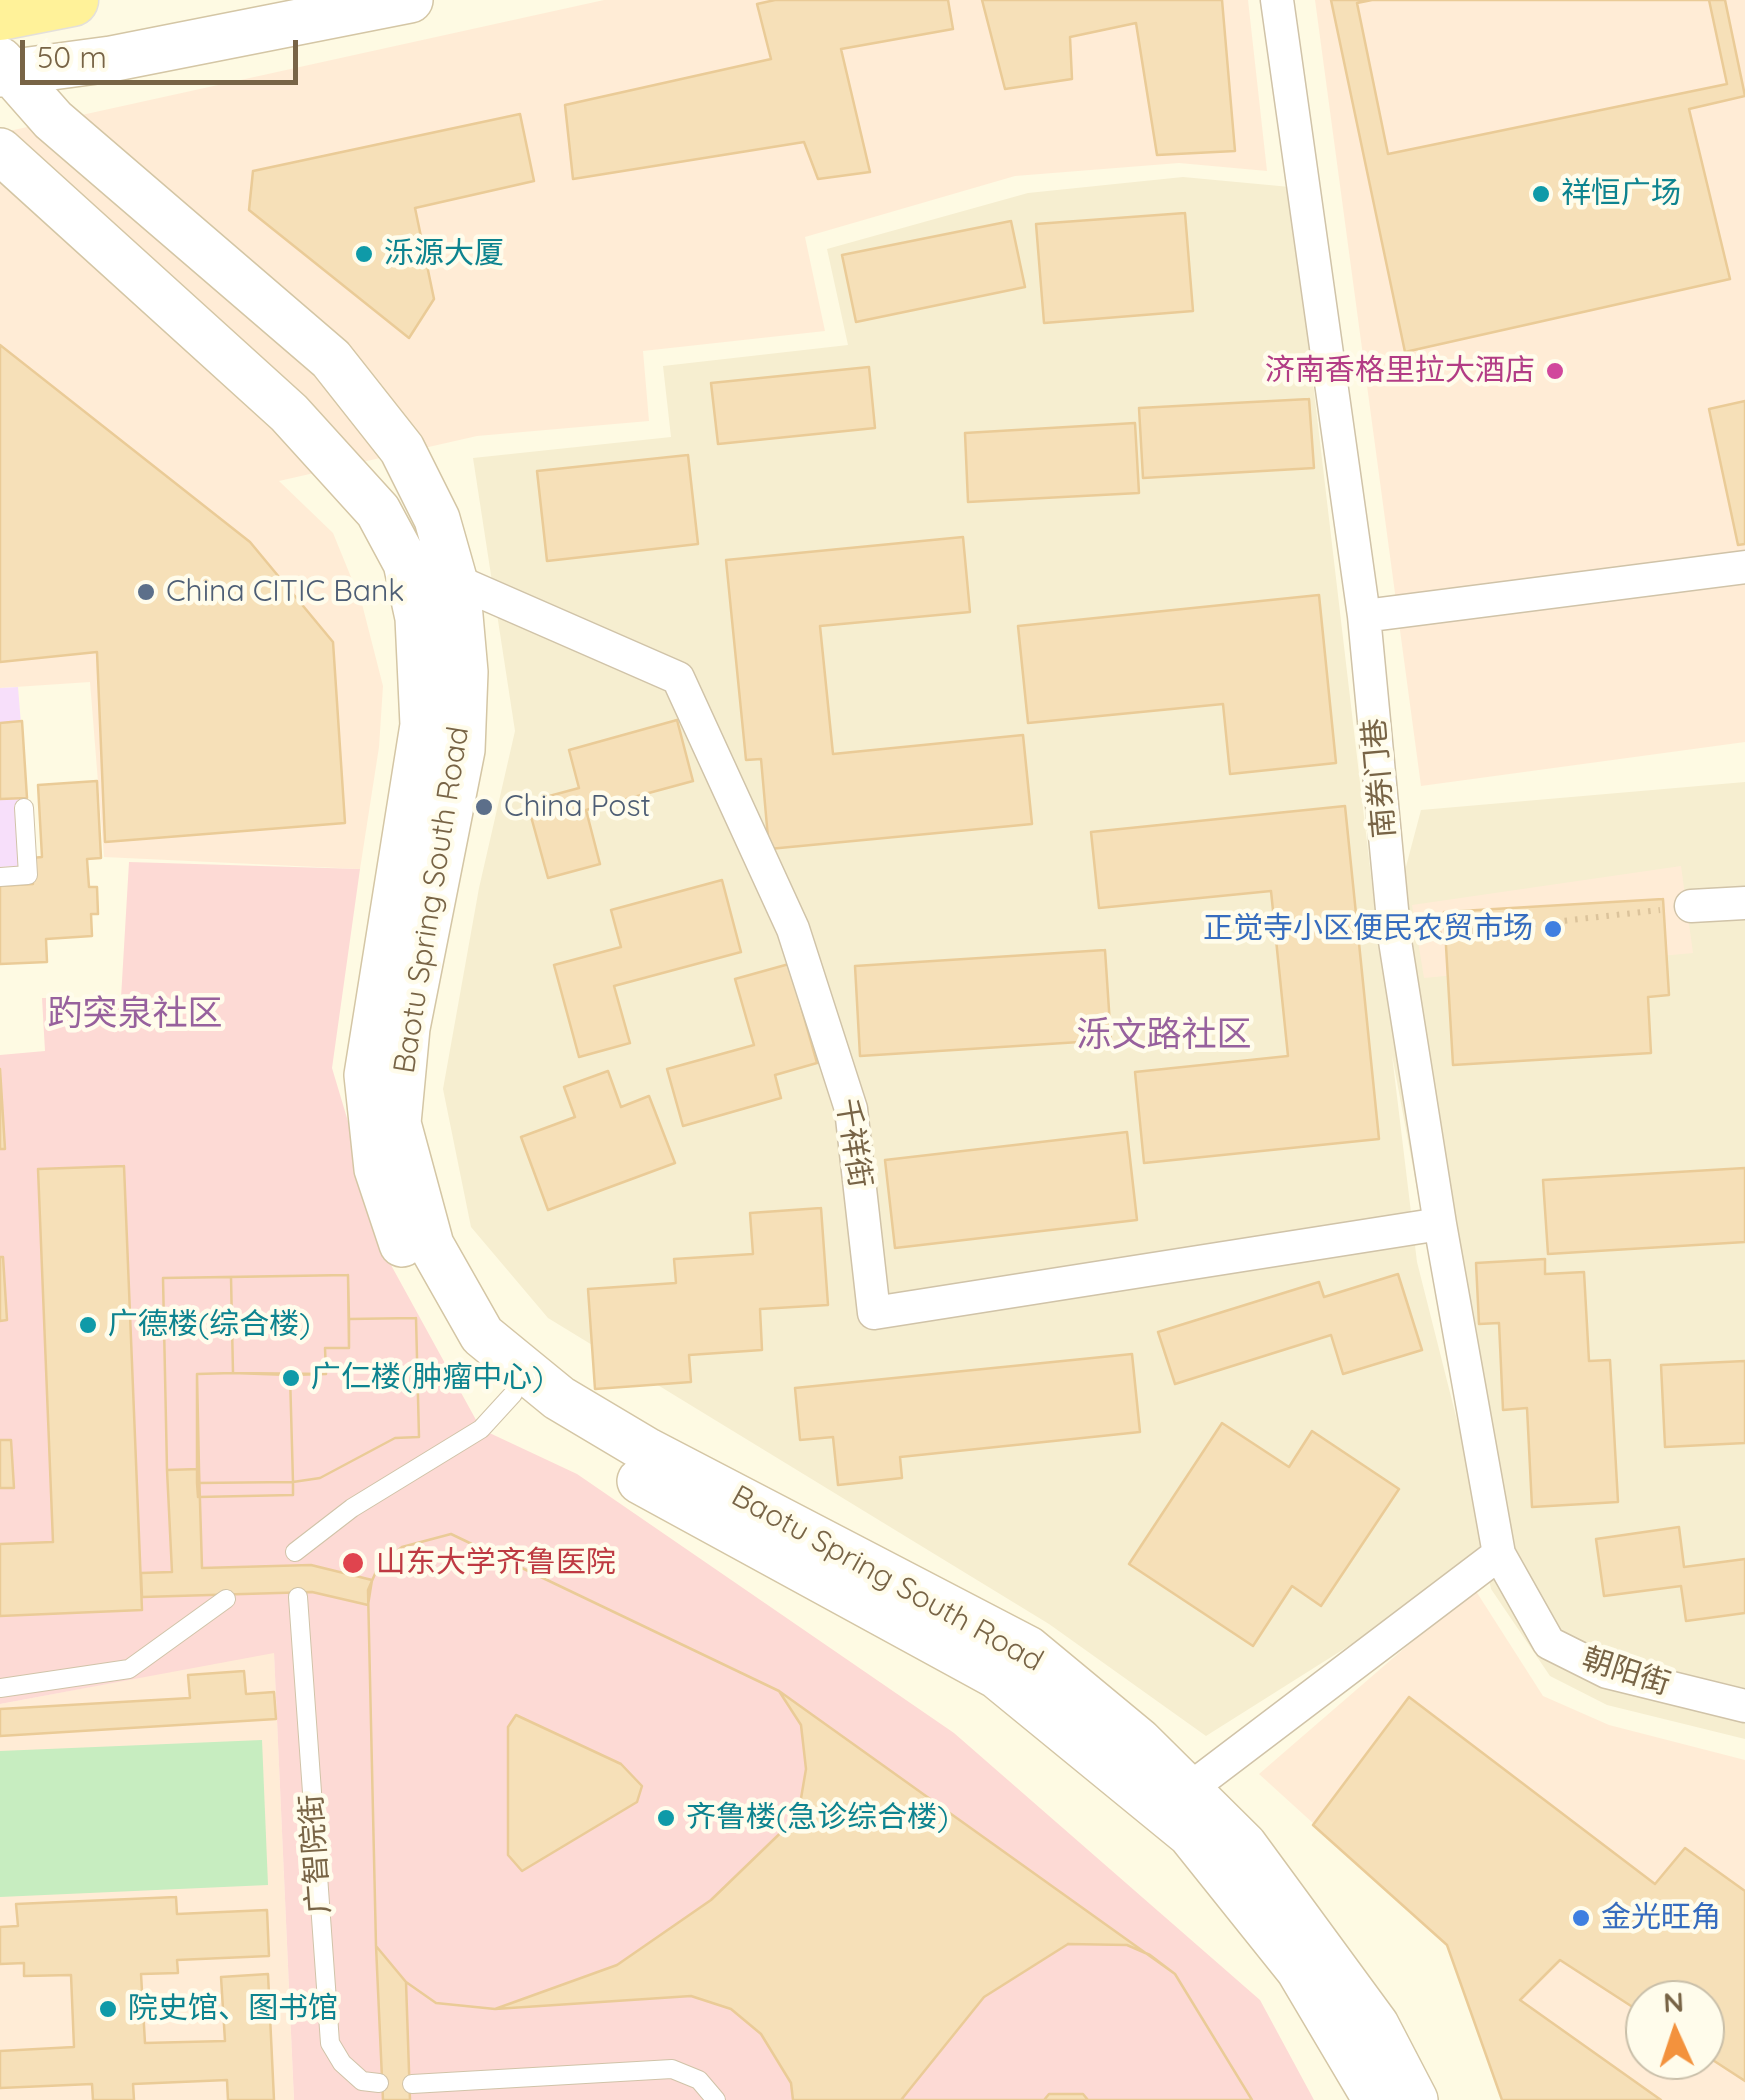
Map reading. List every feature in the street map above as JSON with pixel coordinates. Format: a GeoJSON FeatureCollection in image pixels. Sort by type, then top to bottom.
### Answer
{"type":"FeatureCollection","features":[{"type":"Feature","properties":{"kind":"main road"},"geometry":{"type":"LineString","coordinates":[[0,14],[72,0]]}},
{"type":"Feature","properties":{"kind":"main road"},"geometry":{"type":"LineString","coordinates":[[3,68],[111,59],[410,0]]}},
{"type":"Feature","properties":{"kind":"main road","name":"Baotu Spring South Road"},"geometry":{"type":"LineString","coordinates":[[3,68],[53,120],[331,359],[402,449],[437,519],[454,580],[465,672],[462,750],[406,1028],[398,1123],[432,1246],[482,1335],[559,1398],[648,1452],[1028,1650],[1139,1741],[1244,1845],[1376,2025],[1416,2100]]}},
{"type":"Feature","properties":{"kind":"main road","name":"Baotu Spring South Road"},"geometry":{"type":"LineString","coordinates":[[0,151],[290,412],[378,511],[406,562],[418,618],[423,725],[366,1076],[377,1169],[405,1253],[446,1326],[484,1373],[586,1450],[997,1676],[1190,1834],[1300,1970],[1376,2100]]}},
{"type":"Feature","properties":{"kind":"street","name":"南券门巷"},"geometry":{"type":"LineString","coordinates":[[1276,0],[1364,616],[1395,941],[1499,1554]]}},
{"type":"Feature","properties":{"kind":"street"},"geometry":{"type":"LineString","coordinates":[[1364,616],[1745,567]]}},
{"type":"Feature","properties":{"kind":"street","name":"千祥街"},"geometry":{"type":"LineString","coordinates":[[454,580],[678,678],[794,929],[851,1109],[874,1313],[1440,1224]]}},
{"type":"Feature","properties":{"kind":"street"},"geometry":{"type":"LineString","coordinates":[[1691,906],[1745,902]]}},
{"type":"Feature","properties":{"kind":"street"},"geometry":{"type":"LineString","coordinates":[[1188,1790],[1499,1554]]}},
{"type":"Feature","properties":{"kind":"street","name":"朝阳街"},"geometry":{"type":"LineString","coordinates":[[1499,1554],[1549,1643],[1607,1672],[1745,1706]]}},
{"type":"Feature","properties":{"kind":"lane"},"geometry":{"type":"LineString","coordinates":[[0,877],[28,875],[24,808]]}},
{"type":"Feature","properties":{"kind":"lane"},"geometry":{"type":"LineString","coordinates":[[295,1552],[352,1508],[482,1429],[512,1394]]}},
{"type":"Feature","properties":{"kind":"lane","name":"广智院街"},"geometry":{"type":"LineString","coordinates":[[298,1597],[330,2043],[342,2062],[362,2081],[379,2083]]}},
{"type":"Feature","properties":{"kind":"lane"},"geometry":{"type":"LineString","coordinates":[[0,1688],[129,1669],[226,1598]]}},
{"type":"Feature","properties":{"kind":"lane"},"geometry":{"type":"LineString","coordinates":[[1317,1999],[1360,2100]]}},
{"type":"Feature","properties":{"kind":"lane"},"geometry":{"type":"LineString","coordinates":[[412,2084],[672,2069],[699,2080],[716,2100]]}},
{"type":"Feature","properties":{"kind":"path"},"geometry":{"type":"LineString","coordinates":[[1426,936],[1691,906]]}},
{"type":"Feature","properties":{"kind":"shaded area"},"geometry":{"type":"Polygon","coordinates":[[[604,0],[1248,0],[1267,171],[1179,163],[1015,176],[805,237],[825,331],[643,351],[649,421],[477,436],[279,481],[333,533],[362,604],[383,686],[379,747],[360,869],[104,857],[90,682],[0,688],[0,133],[604,0]]]}},
{"type":"Feature","properties":{"kind":"shaded area","name":"济南香格里拉大酒店"},"geometry":{"type":"Polygon","coordinates":[[[1315,0],[1745,0],[1745,742],[1421,786],[1315,0]]]}},
{"type":"Feature","properties":{"kind":"shaded area"},"geometry":{"type":"Polygon","coordinates":[[[1183,177],[1290,187],[1381,961],[1421,810],[1745,782],[1745,1739],[1607,1705],[1550,1676],[1491,1589],[1485,1560],[1206,1736],[1049,1624],[548,1318],[471,1227],[443,1089],[479,888],[515,731],[473,458],[671,437],[663,366],[848,345],[827,249],[1028,193],[1183,177]],[[1392,1055],[1417,1262],[1466,1452],[1392,1055]]]}},
{"type":"Feature","properties":{"kind":"shaded area"},"geometry":{"type":"Polygon","coordinates":[[[18,687],[27,798],[19,799],[22,866],[0,867],[0,688],[18,687]]]}},
{"type":"Feature","properties":{"kind":"shaded area","name":"山东大学齐鲁医院"},"geometry":{"type":"Polygon","coordinates":[[[129,862],[360,869],[332,1068],[391,1265],[481,1429],[577,1474],[954,1733],[1260,2000],[1314,2100],[294,2100],[274,1653],[0,1704],[0,1055],[45,1051],[42,998],[121,998],[129,862]]]}},
{"type":"Feature","properties":{"kind":"shaded area","name":"正觉寺小区便民农贸市场"},"geometry":{"type":"Polygon","coordinates":[[[1681,866],[1693,953],[1424,978],[1412,905],[1681,866]]]}},
{"type":"Feature","properties":{"kind":"shaded area"},"geometry":{"type":"Polygon","coordinates":[[[1474,1588],[1543,1696],[1609,1725],[1745,1760],[1745,2100],[1504,2100],[1447,1945],[1259,1774],[1474,1588]]]}},
{"type":"Feature","properties":{"kind":"shaded area"},"geometry":{"type":"Polygon","coordinates":[[[274,1652],[294,2100],[0,2100],[0,1704],[274,1652]]]}},
{"type":"Feature","properties":{"kind":"green space"},"geometry":{"type":"Polygon","coordinates":[[[262,1740],[268,1885],[0,1897],[0,1751],[262,1740]]]}},
{"type":"Feature","properties":{"kind":"building"},"geometry":{"type":"Polygon","coordinates":[[[775,0],[948,0],[953,29],[841,49],[870,172],[818,179],[804,142],[573,179],[565,105],[771,59],[757,4],[775,0]]]}},
{"type":"Feature","properties":{"kind":"building"},"geometry":{"type":"Polygon","coordinates":[[[982,0],[1222,0],[1235,151],[1157,155],[1136,23],[1070,37],[1072,79],[1005,89],[982,0]]]}},
{"type":"Feature","properties":{"kind":"building","name":"祥恒广场"},"geometry":{"type":"Polygon","coordinates":[[[1331,0],[1725,0],[1745,96],[1689,109],[1730,279],[1405,352],[1331,0]]]}},
{"type":"Feature","properties":{"kind":"building"},"geometry":{"type":"Polygon","coordinates":[[[1709,0],[1727,84],[1388,154],[1357,3],[1709,0]]]}},
{"type":"Feature","properties":{"kind":"building","name":"泺源大厦"},"geometry":{"type":"Polygon","coordinates":[[[520,114],[534,181],[415,208],[434,299],[409,338],[249,210],[253,171],[520,114]]]}},
{"type":"Feature","properties":{"kind":"building"},"geometry":{"type":"Polygon","coordinates":[[[1185,213],[1193,311],[1044,323],[1036,224],[1185,213]]]}},
{"type":"Feature","properties":{"kind":"building"},"geometry":{"type":"Polygon","coordinates":[[[1011,221],[1025,287],[856,322],[842,255],[1011,221]]]}},
{"type":"Feature","properties":{"kind":"building","name":"China CITIC Bank"},"geometry":{"type":"Polygon","coordinates":[[[0,345],[250,542],[333,642],[345,823],[105,842],[97,652],[0,662],[0,345]]]}},
{"type":"Feature","properties":{"kind":"building"},"geometry":{"type":"Polygon","coordinates":[[[869,367],[875,428],[718,444],[711,383],[869,367]]]}},
{"type":"Feature","properties":{"kind":"building"},"geometry":{"type":"Polygon","coordinates":[[[1309,399],[1314,468],[1143,478],[1139,408],[1309,399]]]}},
{"type":"Feature","properties":{"kind":"building"},"geometry":{"type":"Polygon","coordinates":[[[1745,401],[1745,544],[1738,545],[1709,409],[1745,401]]]}},
{"type":"Feature","properties":{"kind":"building"},"geometry":{"type":"Polygon","coordinates":[[[1135,423],[1139,493],[968,502],[965,433],[1135,423]]]}},
{"type":"Feature","properties":{"kind":"building"},"geometry":{"type":"Polygon","coordinates":[[[688,455],[698,544],[547,561],[537,471],[688,455]]]}},
{"type":"Feature","properties":{"kind":"building"},"geometry":{"type":"Polygon","coordinates":[[[963,537],[970,612],[820,626],[833,754],[1023,735],[1032,824],[769,849],[761,759],[746,760],[726,560],[963,537]]]}},
{"type":"Feature","properties":{"kind":"building"},"geometry":{"type":"Polygon","coordinates":[[[1319,595],[1336,763],[1230,774],[1223,704],[1028,723],[1018,626],[1319,595]]]}},
{"type":"Feature","properties":{"kind":"building"},"geometry":{"type":"Polygon","coordinates":[[[677,720],[693,781],[586,810],[600,864],[548,878],[527,802],[579,788],[569,750],[677,720]]]}},
{"type":"Feature","properties":{"kind":"building"},"geometry":{"type":"Polygon","coordinates":[[[22,721],[27,798],[0,799],[0,723],[22,721]]]}},
{"type":"Feature","properties":{"kind":"building"},"geometry":{"type":"Polygon","coordinates":[[[97,781],[101,858],[87,859],[89,887],[97,887],[98,914],[91,914],[92,936],[46,939],[47,962],[0,964],[0,886],[33,884],[31,858],[42,857],[38,785],[97,781]]]}},
{"type":"Feature","properties":{"kind":"building"},"geometry":{"type":"Polygon","coordinates":[[[1345,806],[1379,1139],[1144,1163],[1135,1072],[1288,1056],[1271,891],[1099,908],[1091,832],[1345,806]]]}},
{"type":"Feature","properties":{"kind":"building"},"geometry":{"type":"Polygon","coordinates":[[[722,880],[741,952],[614,986],[630,1043],[579,1057],[554,965],[621,947],[611,910],[722,880]]]}},
{"type":"Feature","properties":{"kind":"building"},"geometry":{"type":"Polygon","coordinates":[[[1663,899],[1669,995],[1648,997],[1651,1053],[1453,1065],[1444,912],[1663,899]]]}},
{"type":"Feature","properties":{"kind":"building"},"geometry":{"type":"Polygon","coordinates":[[[1105,950],[1111,1040],[860,1056],[855,966],[1105,950]]]}},
{"type":"Feature","properties":{"kind":"building"},"geometry":{"type":"Polygon","coordinates":[[[789,964],[817,1063],[775,1075],[781,1098],[683,1126],[667,1069],[754,1045],[735,979],[789,964]]]}},
{"type":"Feature","properties":{"kind":"building"},"geometry":{"type":"Polygon","coordinates":[[[0,1069],[5,1149],[0,1149],[0,1069]]]}},
{"type":"Feature","properties":{"kind":"building"},"geometry":{"type":"Polygon","coordinates":[[[608,1071],[621,1107],[649,1096],[675,1163],[548,1210],[521,1137],[575,1117],[564,1087],[608,1071]]]}},
{"type":"Feature","properties":{"kind":"building"},"geometry":{"type":"Polygon","coordinates":[[[1127,1132],[1137,1220],[895,1248],[885,1160],[1127,1132]]]}},
{"type":"Feature","properties":{"kind":"building","name":"广德楼(综合楼)"},"geometry":{"type":"Polygon","coordinates":[[[124,1166],[142,1610],[0,1616],[0,1544],[53,1542],[38,1169],[124,1166]]]}},
{"type":"Feature","properties":{"kind":"building"},"geometry":{"type":"Polygon","coordinates":[[[1745,1168],[1745,1242],[1548,1254],[1543,1180],[1745,1168]]]}},
{"type":"Feature","properties":{"kind":"building"},"geometry":{"type":"Polygon","coordinates":[[[821,1208],[828,1305],[760,1309],[762,1350],[689,1355],[691,1382],[595,1389],[588,1289],[676,1283],[674,1259],[753,1254],[750,1213],[821,1208]]]}},
{"type":"Feature","properties":{"kind":"building"},"geometry":{"type":"Polygon","coordinates":[[[0,1257],[7,1320],[0,1321],[0,1257]]]}},
{"type":"Feature","properties":{"kind":"building"},"geometry":{"type":"Polygon","coordinates":[[[1545,1259],[1545,1274],[1584,1272],[1589,1361],[1610,1360],[1618,1502],[1532,1507],[1527,1408],[1503,1410],[1499,1323],[1479,1324],[1476,1263],[1545,1259]]]}},
{"type":"Feature","properties":{"kind":"building"},"geometry":{"type":"Polygon","coordinates":[[[1398,1274],[1422,1350],[1343,1374],[1331,1335],[1175,1384],[1158,1332],[1319,1282],[1324,1297],[1398,1274]]]}},
{"type":"Feature","properties":{"kind":"building"},"geometry":{"type":"Polygon","coordinates":[[[348,1275],[349,1348],[325,1348],[326,1374],[233,1373],[231,1277],[348,1275]]]}},
{"type":"Feature","properties":{"kind":"building","name":"广仁楼(肿瘤中心)"},"geometry":{"type":"Polygon","coordinates":[[[348,1275],[349,1319],[416,1318],[419,1437],[395,1438],[320,1478],[293,1482],[293,1495],[198,1497],[199,1469],[167,1470],[163,1278],[348,1275]]]}},
{"type":"Feature","properties":{"kind":"building"},"geometry":{"type":"Polygon","coordinates":[[[231,1277],[233,1373],[197,1374],[199,1469],[167,1470],[163,1278],[231,1277]]]}},
{"type":"Feature","properties":{"kind":"building"},"geometry":{"type":"Polygon","coordinates":[[[416,1318],[419,1437],[395,1438],[320,1478],[293,1482],[290,1375],[326,1374],[325,1348],[349,1348],[349,1319],[416,1318]]]}},
{"type":"Feature","properties":{"kind":"building"},"geometry":{"type":"Polygon","coordinates":[[[1132,1354],[1140,1432],[900,1457],[902,1478],[838,1485],[833,1437],[800,1440],[795,1388],[1132,1354]]]}},
{"type":"Feature","properties":{"kind":"building"},"geometry":{"type":"Polygon","coordinates":[[[1745,1361],[1745,1443],[1665,1447],[1661,1365],[1745,1361]]]}},
{"type":"Feature","properties":{"kind":"building"},"geometry":{"type":"Polygon","coordinates":[[[197,1374],[290,1375],[293,1482],[197,1483],[197,1374]]]}},
{"type":"Feature","properties":{"kind":"building"},"geometry":{"type":"Polygon","coordinates":[[[1222,1423],[1289,1467],[1312,1431],[1399,1489],[1321,1606],[1292,1586],[1253,1646],[1129,1564],[1222,1423]]]}},
{"type":"Feature","properties":{"kind":"building"},"geometry":{"type":"Polygon","coordinates":[[[0,1440],[11,1440],[14,1488],[0,1488],[0,1440]]]}},
{"type":"Feature","properties":{"kind":"building"},"geometry":{"type":"Polygon","coordinates":[[[199,1469],[202,1568],[311,1565],[372,1580],[368,1605],[312,1592],[142,1597],[141,1573],[172,1572],[167,1470],[199,1469]]]}},
{"type":"Feature","properties":{"kind":"building"},"geometry":{"type":"Polygon","coordinates":[[[293,1482],[293,1495],[198,1497],[197,1483],[293,1482]]]}},
{"type":"Feature","properties":{"kind":"building"},"geometry":{"type":"Polygon","coordinates":[[[1679,1527],[1684,1567],[1745,1559],[1745,1613],[1686,1621],[1681,1586],[1604,1596],[1596,1539],[1679,1527]]]}},
{"type":"Feature","properties":{"kind":"building"},"geometry":{"type":"Polygon","coordinates":[[[451,1534],[779,1691],[801,1725],[806,1769],[798,1816],[711,1900],[617,1965],[495,2009],[436,2003],[406,1982],[376,1946],[368,1590],[378,1567],[402,1547],[451,1534]],[[516,1715],[508,1727],[508,1855],[522,1871],[637,1802],[642,1786],[621,1764],[516,1715]]]}},
{"type":"Feature","properties":{"kind":"building","name":"齐鲁楼(急诊综合楼)"},"geometry":{"type":"Polygon","coordinates":[[[451,1534],[779,1691],[1175,1974],[1252,2100],[793,2100],[791,2083],[761,2034],[731,2009],[691,1996],[495,2009],[436,2003],[406,1982],[376,1946],[368,1590],[378,1567],[402,1547],[451,1534]]]}},
{"type":"Feature","properties":{"kind":"building"},"geometry":{"type":"Polygon","coordinates":[[[244,1671],[246,1694],[274,1692],[276,1719],[0,1736],[0,1709],[190,1698],[188,1675],[244,1671]]]}},
{"type":"Feature","properties":{"kind":"building","name":"金光旺角"},"geometry":{"type":"Polygon","coordinates":[[[1409,1697],[1655,1884],[1685,1848],[1745,1891],[1745,2081],[1725,2068],[1725,1980],[1625,1980],[1625,2002],[1560,1960],[1520,2000],[1625,2074],[1625,2080],[1633,2080],[1661,2100],[1502,2100],[1447,1945],[1313,1825],[1409,1697]]]}},
{"type":"Feature","properties":{"kind":"building","name":"院史馆、图书馆"},"geometry":{"type":"Polygon","coordinates":[[[176,1897],[177,1914],[267,1910],[269,1956],[177,1960],[178,1973],[141,1974],[145,2043],[225,2041],[221,1977],[268,1974],[274,2100],[228,2100],[227,2080],[133,2084],[134,2100],[93,2100],[92,2084],[0,2088],[0,2051],[74,2047],[71,1975],[24,1976],[24,1963],[0,1964],[0,1927],[18,1926],[16,1904],[176,1897]]]}},
{"type":"Feature","properties":{"kind":"building"},"geometry":{"type":"Polygon","coordinates":[[[1068,1944],[1127,1945],[1150,1955],[1175,1974],[1252,2100],[1088,2100],[1083,2094],[1049,2094],[1044,2100],[901,2100],[984,1997],[1068,1944]]]}},
{"type":"Feature","properties":{"kind":"building"},"geometry":{"type":"Polygon","coordinates":[[[376,1946],[406,1982],[410,2100],[383,2100],[376,1946]]]}},
{"type":"Feature","properties":{"kind":"place","name":"祥恒广场"},"geometry":{"type":"Point","coordinates":[1541,194]}},
{"type":"Feature","properties":{"kind":"place","name":"泺源大厦"},"geometry":{"type":"Point","coordinates":[364,254]}},
{"type":"Feature","properties":{"kind":"place","name":"济南香格里拉大酒店"},"geometry":{"type":"Point","coordinates":[1555,371]}},
{"type":"Feature","properties":{"kind":"place","name":"China CITIC Bank"},"geometry":{"type":"Point","coordinates":[146,592]}},
{"type":"Feature","properties":{"kind":"place","name":"China Post"},"geometry":{"type":"Point","coordinates":[484,807]}},
{"type":"Feature","properties":{"kind":"place","name":"正觉寺小区便民农贸市场"},"geometry":{"type":"Point","coordinates":[1553,929]}},
{"type":"Feature","properties":{"kind":"place","name":"广德楼(综合楼)"},"geometry":{"type":"Point","coordinates":[88,1325]}},
{"type":"Feature","properties":{"kind":"place","name":"广仁楼(肿瘤中心)"},"geometry":{"type":"Point","coordinates":[291,1378]}},
{"type":"Feature","properties":{"kind":"place","name":"山东大学齐鲁医院"},"geometry":{"type":"Point","coordinates":[353,1563]}},
{"type":"Feature","properties":{"kind":"place","name":"齐鲁楼(急诊综合楼)"},"geometry":{"type":"Point","coordinates":[666,1818]}},
{"type":"Feature","properties":{"kind":"place","name":"金光旺角"},"geometry":{"type":"Point","coordinates":[1581,1918]}},
{"type":"Feature","properties":{"kind":"place","name":"院史馆、图书馆"},"geometry":{"type":"Point","coordinates":[108,2009]}},
{"type":"Feature","properties":{"kind":"district","name":"趵突泉社区"},"geometry":{"type":"Point","coordinates":[135,1014]}},
{"type":"Feature","properties":{"kind":"district","name":"泺文路社区"},"geometry":{"type":"Point","coordinates":[1164,1035]}}]}
